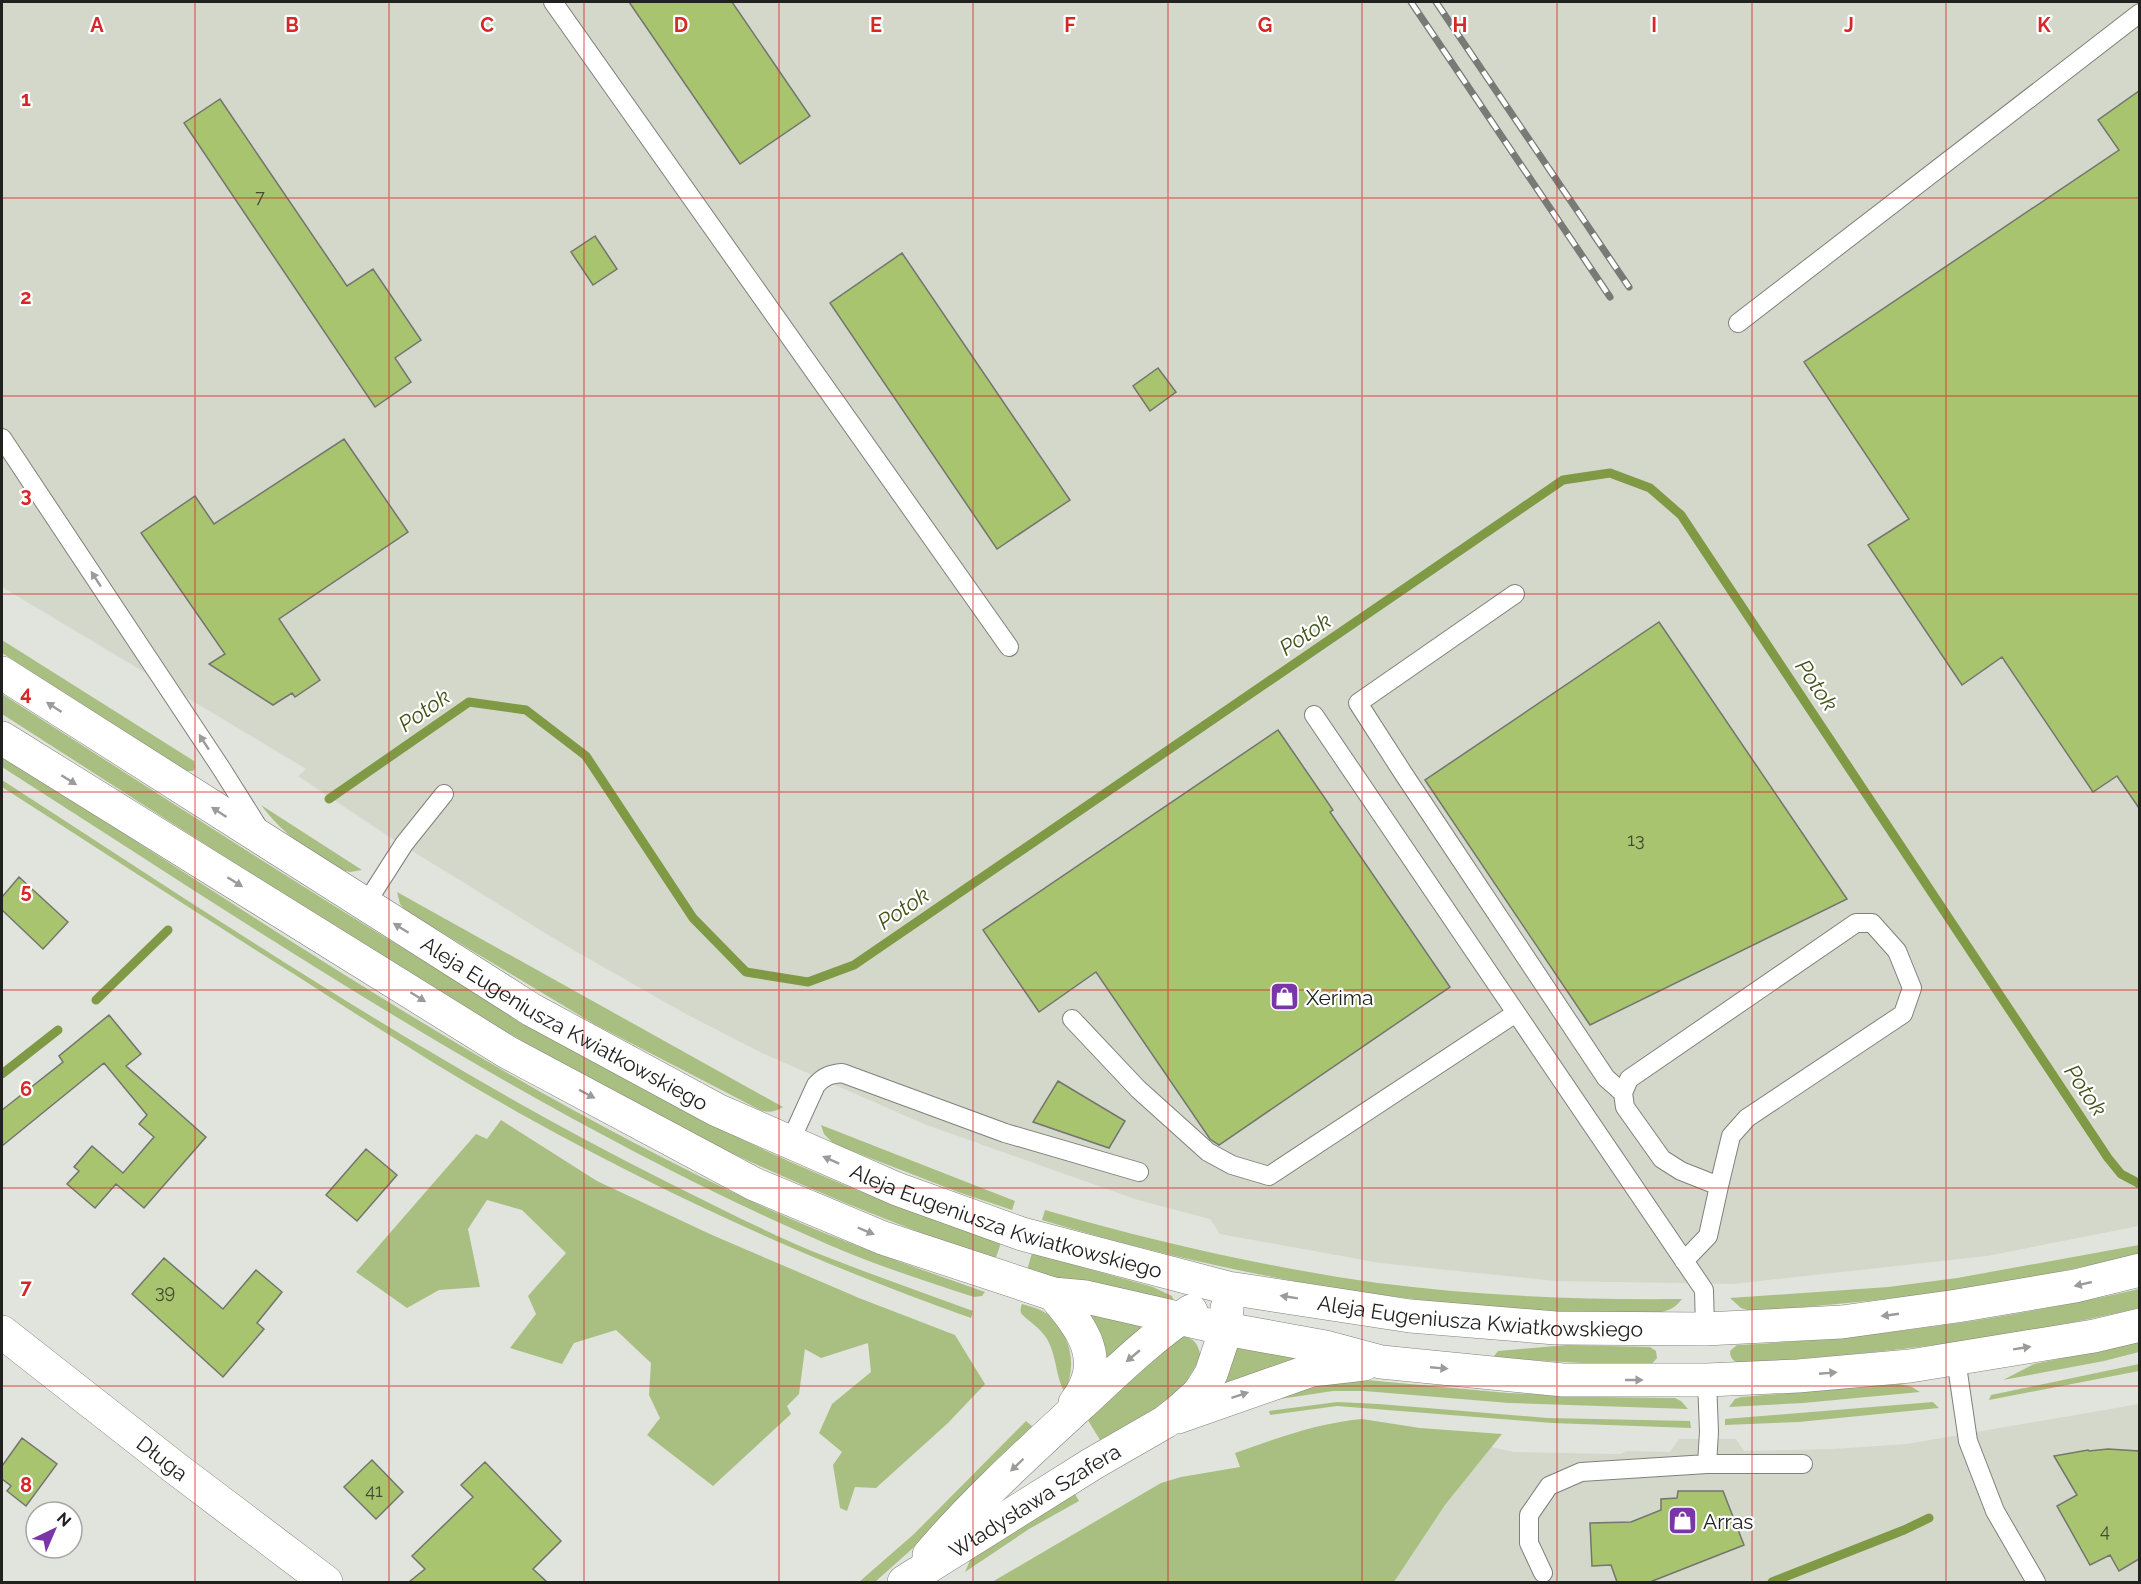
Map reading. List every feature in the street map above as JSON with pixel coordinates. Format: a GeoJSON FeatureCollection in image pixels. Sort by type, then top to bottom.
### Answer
{"type":"FeatureCollection","features":[{"type":"Feature","properties":{"kind":"street","name":"Aleja Eugeniusza Kwiatkowskiego"},"geometry":{"type":"LineString","coordinates":[[2,673],[532,1010],[717,1110],[897,1189],[1022,1234],[1228,1288],[1422,1317],[1556,1328],[1705,1329],[1854,1320],[1957,1306],[2075,1286],[2139,1270]]}},
{"type":"Feature","properties":{"kind":"street","name":"Aleja Eugeniusza Kwiatkowskiego"},"geometry":{"type":"LineString","coordinates":[[2,738],[507,1052],[744,1178],[883,1238],[1053,1294],[1086,1297],[1178,1319],[1325,1347],[1381,1362],[1563,1380],[1707,1380],[1798,1376],[1910,1366],[2094,1336],[2139,1325]]}},
{"type":"Feature","properties":{"kind":"street","name":"Władysława Szafera"},"geometry":{"type":"LineString","coordinates":[[906,1581],[955,1524],[1107,1378],[1178,1319],[1228,1288]]}},
{"type":"Feature","properties":{"kind":"street","name":"Władysława Szafera"},"geometry":{"type":"LineString","coordinates":[[906,1581],[1092,1464],[1165,1422],[1199,1393],[1211,1374],[1226,1329],[1228,1288]]}},
{"type":"Feature","properties":{"kind":"street","name":"Władysława Szafera"},"geometry":{"type":"LineString","coordinates":[[1053,1294],[1075,1320],[1087,1341],[1091,1370],[1078,1399],[1059,1425]]}},
{"type":"Feature","properties":{"kind":"street"},"geometry":{"type":"LineString","coordinates":[[1705,1329],[1707,1380]]}},
{"type":"Feature","properties":{"kind":"street","name":"Długa"},"geometry":{"type":"LineString","coordinates":[[2,1332],[174,1467],[326,1582]]}},
{"type":"Feature","properties":{"kind":"street","name":"Władysława Szafera"},"geometry":{"type":"LineString","coordinates":[[1165,1422],[1312,1371],[1381,1362]]}},
{"type":"Feature","properties":{"kind":"lane"},"geometry":{"type":"LineString","coordinates":[[553,2],[1009,647]]}},
{"type":"Feature","properties":{"kind":"lane"},"geometry":{"type":"LineString","coordinates":[[1738,323],[2139,14]]}},
{"type":"Feature","properties":{"kind":"lane"},"geometry":{"type":"LineString","coordinates":[[2,438],[269,844]]}},
{"type":"Feature","properties":{"kind":"lane"},"geometry":{"type":"LineString","coordinates":[[1515,594],[1359,703],[1402,773],[1606,1078],[1623,1094]]}},
{"type":"Feature","properties":{"kind":"lane"},"geometry":{"type":"LineString","coordinates":[[1314,715],[1704,1290],[1705,1329]]}},
{"type":"Feature","properties":{"kind":"lane"},"geometry":{"type":"LineString","coordinates":[[365,905],[404,844],[444,794]]}},
{"type":"Feature","properties":{"kind":"lane"},"geometry":{"type":"LineString","coordinates":[[1684,1261],[1708,1236],[1731,1136],[1748,1118],[1903,1014],[1912,988],[1897,951],[1872,923],[1856,923],[1629,1079],[1623,1094],[1625,1107],[1662,1158],[1681,1171],[1719,1186]]}},
{"type":"Feature","properties":{"kind":"lane"},"geometry":{"type":"LineString","coordinates":[[1072,1019],[1138,1089],[1208,1152],[1232,1165],[1269,1176],[1516,1013]]}},
{"type":"Feature","properties":{"kind":"lane"},"geometry":{"type":"LineString","coordinates":[[790,1142],[816,1085],[822,1078],[842,1073],[1005,1133],[1139,1172]]}},
{"type":"Feature","properties":{"kind":"lane"},"geometry":{"type":"LineString","coordinates":[[1956,1359],[1968,1441],[1995,1511],[2036,1582]]}},
{"type":"Feature","properties":{"kind":"lane"},"geometry":{"type":"LineString","coordinates":[[1707,1380],[1709,1432],[1707,1464]]}},
{"type":"Feature","properties":{"kind":"lane"},"geometry":{"type":"LineString","coordinates":[[1543,1573],[1529,1543],[1529,1515],[1549,1486],[1581,1472],[1707,1464],[1803,1464]]}},
{"type":"Feature","properties":{"kind":"shaded area"},"geometry":{"type":"Polygon","coordinates":[[[2,2],[2139,2],[2139,1226],[1987,1256],[1733,1284],[1555,1281],[1380,1263],[1220,1234],[1210,1219],[1138,1200],[924,1124],[760,1052],[684,1013],[563,944],[388,836],[298,776],[306,769],[2,587],[2,2]]]}},
{"type":"Feature","properties":{"kind":"shaded area"},"geometry":{"type":"Polygon","coordinates":[[[2139,1404],[2139,1582],[1394,1582],[1445,1505],[1491,1447],[1514,1452],[1620,1454],[1627,1451],[1670,1452],[1679,1439],[1736,1439],[1744,1451],[1832,1449],[1907,1444],[2139,1404]]]}},
{"type":"Feature","properties":{"kind":"green space"},"geometry":{"type":"Polygon","coordinates":[[[2,640],[194,761],[193,771],[186,771],[2,653],[2,640]]]}},
{"type":"Feature","properties":{"kind":"green space"},"geometry":{"type":"Polygon","coordinates":[[[2,694],[318,896],[569,1048],[681,1109],[788,1161],[894,1204],[1001,1243],[995,1260],[879,1216],[765,1168],[645,1110],[556,1061],[339,929],[2,714],[2,694]]]}},
{"type":"Feature","properties":{"kind":"green space"},"geometry":{"type":"Polygon","coordinates":[[[2,755],[375,994],[566,1106],[664,1158],[818,1231],[985,1292],[982,1296],[974,1297],[845,1252],[718,1194],[612,1140],[405,1022],[303,960],[2,767],[2,755]]]}},
{"type":"Feature","properties":{"kind":"green space"},"geometry":{"type":"Polygon","coordinates":[[[2,780],[328,990],[494,1089],[665,1181],[786,1240],[973,1311],[971,1318],[857,1275],[746,1228],[583,1148],[530,1119],[412,1049],[186,906],[2,787],[2,780]]]}},
{"type":"Feature","properties":{"kind":"green space"},"geometry":{"type":"Polygon","coordinates":[[[261,805],[362,870],[350,872],[341,870],[318,856],[288,834],[261,805]]]}},
{"type":"Feature","properties":{"kind":"green space"},"geometry":{"type":"Polygon","coordinates":[[[397,892],[783,1107],[772,1112],[760,1110],[594,1024],[406,911],[400,904],[397,892]]]}},
{"type":"Feature","properties":{"kind":"green space"},"geometry":{"type":"Polygon","coordinates":[[[501,1120],[597,1181],[712,1235],[859,1298],[955,1335],[985,1384],[948,1423],[876,1488],[855,1487],[847,1511],[840,1508],[833,1465],[842,1452],[819,1433],[832,1404],[871,1372],[868,1343],[821,1358],[805,1349],[799,1394],[787,1406],[791,1414],[713,1486],[647,1435],[660,1418],[649,1395],[651,1363],[616,1330],[574,1343],[562,1364],[510,1348],[536,1314],[528,1296],[566,1253],[522,1210],[487,1200],[468,1229],[480,1287],[439,1290],[407,1308],[356,1272],[476,1134],[487,1139],[501,1120]]]}},
{"type":"Feature","properties":{"kind":"green space"},"geometry":{"type":"Polygon","coordinates":[[[821,1125],[1015,1201],[1012,1210],[958,1192],[834,1144],[824,1134],[821,1125]]]}},
{"type":"Feature","properties":{"kind":"green space"},"geometry":{"type":"Polygon","coordinates":[[[1045,1210],[1128,1233],[1211,1252],[1378,1283],[1530,1296],[1682,1299],[1672,1308],[1661,1312],[1629,1314],[1518,1309],[1380,1295],[1243,1271],[1108,1239],[1042,1220],[1045,1210]]]}},
{"type":"Feature","properties":{"kind":"green space"},"geometry":{"type":"Polygon","coordinates":[[[2139,1245],[2139,1254],[2091,1265],[1995,1284],[1897,1298],[1750,1311],[1741,1308],[1730,1298],[1888,1287],[1957,1278],[2139,1245]]]}},
{"type":"Feature","properties":{"kind":"green space"},"geometry":{"type":"Polygon","coordinates":[[[1032,1253],[1153,1287],[1172,1296],[1174,1301],[1149,1303],[1027,1270],[1032,1253]]]}},
{"type":"Feature","properties":{"kind":"green space"},"geometry":{"type":"Polygon","coordinates":[[[2139,1289],[2139,1308],[1990,1337],[1890,1350],[1738,1363],[1734,1361],[1730,1353],[1737,1345],[1839,1338],[1940,1326],[2139,1289]]]}},
{"type":"Feature","properties":{"kind":"green space"},"geometry":{"type":"Polygon","coordinates":[[[1022,1304],[1039,1309],[1048,1315],[1066,1341],[1071,1366],[1065,1392],[1047,1339],[1021,1313],[1022,1304]]]}},
{"type":"Feature","properties":{"kind":"green space"},"geometry":{"type":"Polygon","coordinates":[[[1087,1310],[1140,1324],[1140,1329],[1108,1364],[1087,1310]]]}},
{"type":"Feature","properties":{"kind":"green space"},"geometry":{"type":"Polygon","coordinates":[[[1173,1336],[1192,1339],[1201,1357],[1178,1395],[1100,1440],[1086,1417],[1173,1336]]]}},
{"type":"Feature","properties":{"kind":"green space"},"geometry":{"type":"Polygon","coordinates":[[[2139,1342],[2139,1352],[2003,1380],[2034,1364],[2139,1342]]]}},
{"type":"Feature","properties":{"kind":"green space"},"geometry":{"type":"Polygon","coordinates":[[[1241,1345],[1317,1357],[1224,1391],[1228,1359],[1241,1345]]]}},
{"type":"Feature","properties":{"kind":"green space"},"geometry":{"type":"Polygon","coordinates":[[[1567,1345],[1650,1347],[1656,1351],[1657,1358],[1651,1365],[1494,1356],[1498,1351],[1567,1345]]]}},
{"type":"Feature","properties":{"kind":"green space"},"geometry":{"type":"Polygon","coordinates":[[[2139,1364],[2139,1371],[1989,1400],[1991,1395],[2139,1364]]]}},
{"type":"Feature","properties":{"kind":"green space"},"geometry":{"type":"Polygon","coordinates":[[[1356,1379],[1508,1393],[1675,1398],[1688,1409],[1509,1403],[1364,1391],[1333,1391],[1267,1401],[1317,1386],[1356,1379]]]}},
{"type":"Feature","properties":{"kind":"green space"},"geometry":{"type":"Polygon","coordinates":[[[1900,1384],[1920,1392],[1803,1403],[1729,1407],[1735,1399],[1741,1397],[1900,1384]]]}},
{"type":"Feature","properties":{"kind":"green space"},"geometry":{"type":"Polygon","coordinates":[[[1337,1402],[1548,1418],[1690,1421],[1691,1428],[1552,1423],[1337,1406],[1270,1415],[1269,1411],[1337,1402]]]}},
{"type":"Feature","properties":{"kind":"green space"},"geometry":{"type":"Polygon","coordinates":[[[1933,1402],[1939,1408],[1799,1422],[1725,1425],[1725,1419],[1933,1402]]]}},
{"type":"Feature","properties":{"kind":"green space"},"geometry":{"type":"Polygon","coordinates":[[[1362,1419],[1420,1428],[1502,1434],[1445,1505],[1394,1582],[992,1582],[1161,1483],[1181,1477],[1240,1467],[1235,1453],[1314,1428],[1362,1419]]]}},
{"type":"Feature","properties":{"kind":"green space"},"geometry":{"type":"Polygon","coordinates":[[[1026,1421],[1033,1427],[912,1549],[875,1582],[859,1582],[914,1534],[1026,1421]]]}},
{"type":"Feature","properties":{"kind":"green space"},"geometry":{"type":"Polygon","coordinates":[[[1075,1494],[1079,1501],[1029,1529],[965,1572],[971,1558],[1075,1494]]]}},
{"type":"Feature","properties":{"kind":"building"},"geometry":{"type":"Polygon","coordinates":[[[629,2],[732,2],[810,116],[740,164],[629,2]]]}},
{"type":"Feature","properties":{"kind":"building"},"geometry":{"type":"Polygon","coordinates":[[[2139,91],[2139,808],[2117,776],[2093,792],[2002,657],[1962,685],[1868,545],[1909,519],[1804,362],[2119,150],[2098,120],[2139,91]]]}},
{"type":"Feature","properties":{"kind":"building"},"geometry":{"type":"Polygon","coordinates":[[[220,99],[347,286],[373,269],[421,340],[395,358],[411,382],[375,407],[184,123],[220,99]]]}},
{"type":"Feature","properties":{"kind":"building"},"geometry":{"type":"Polygon","coordinates":[[[595,236],[617,269],[593,285],[571,252],[595,236]]]}},
{"type":"Feature","properties":{"kind":"building"},"geometry":{"type":"Polygon","coordinates":[[[902,253],[1070,500],[997,549],[830,303],[902,253]]]}},
{"type":"Feature","properties":{"kind":"building"},"geometry":{"type":"Polygon","coordinates":[[[1158,368],[1176,392],[1150,411],[1133,386],[1158,368]]]}},
{"type":"Feature","properties":{"kind":"building"},"geometry":{"type":"Polygon","coordinates":[[[344,439],[408,532],[279,619],[320,680],[295,697],[292,693],[273,705],[209,664],[225,654],[141,533],[195,496],[214,524],[344,439]]]}},
{"type":"Feature","properties":{"kind":"building"},"geometry":{"type":"Polygon","coordinates":[[[1659,622],[1847,899],[1590,1025],[1425,780],[1659,622]]]}},
{"type":"Feature","properties":{"kind":"building"},"geometry":{"type":"Polygon","coordinates":[[[1278,730],[1333,810],[1330,812],[1450,987],[1219,1145],[1210,1139],[1096,972],[1039,1012],[983,930],[1278,730]]]}},
{"type":"Feature","properties":{"kind":"building"},"geometry":{"type":"Polygon","coordinates":[[[19,877],[68,922],[43,949],[2,910],[2,897],[19,877]]]}},
{"type":"Feature","properties":{"kind":"building"},"geometry":{"type":"Polygon","coordinates":[[[109,1015],[141,1054],[126,1066],[206,1137],[144,1208],[116,1184],[95,1208],[67,1184],[79,1171],[74,1167],[92,1146],[123,1173],[154,1137],[139,1124],[147,1115],[104,1063],[2,1146],[2,1110],[63,1062],[59,1056],[109,1015]]]}},
{"type":"Feature","properties":{"kind":"building"},"geometry":{"type":"Polygon","coordinates":[[[1058,1081],[1125,1121],[1109,1148],[1033,1122],[1058,1081]]]}},
{"type":"Feature","properties":{"kind":"building"},"geometry":{"type":"Polygon","coordinates":[[[366,1149],[397,1175],[357,1221],[326,1195],[366,1149]]]}},
{"type":"Feature","properties":{"kind":"building"},"geometry":{"type":"Polygon","coordinates":[[[164,1258],[223,1309],[256,1270],[282,1292],[257,1323],[264,1329],[223,1377],[132,1294],[164,1258]]]}},
{"type":"Feature","properties":{"kind":"building"},"geometry":{"type":"Polygon","coordinates":[[[22,1438],[57,1464],[30,1500],[24,1500],[24,1504],[7,1491],[11,1486],[2,1479],[2,1466],[22,1438]]]}},
{"type":"Feature","properties":{"kind":"building"},"geometry":{"type":"Polygon","coordinates":[[[2108,1449],[2139,1451],[2139,1559],[2119,1571],[2110,1555],[2090,1565],[2057,1506],[2077,1495],[2054,1456],[2108,1449]]]}},
{"type":"Feature","properties":{"kind":"building"},"geometry":{"type":"Polygon","coordinates":[[[372,1460],[403,1492],[376,1519],[344,1487],[372,1460]]]}},
{"type":"Feature","properties":{"kind":"building"},"geometry":{"type":"Polygon","coordinates":[[[485,1462],[561,1541],[533,1569],[547,1582],[409,1582],[425,1569],[412,1556],[473,1497],[461,1485],[485,1462]]]}},
{"type":"Feature","properties":{"kind":"building"},"geometry":{"type":"Polygon","coordinates":[[[1678,1491],[1723,1491],[1744,1545],[1650,1582],[1617,1582],[1611,1565],[1592,1566],[1590,1523],[1631,1522],[1661,1510],[1661,1499],[1677,1498],[1678,1491]]]}},
{"type":"Feature","properties":{"kind":"waterway","name":"Potok"},"geometry":{"type":"LineString","coordinates":[[329,799],[469,702],[526,710],[586,756],[693,918],[746,972],[808,982],[854,965],[1563,480],[1610,473],[1650,488],[1681,515],[2108,1158],[2121,1174],[2140,1184]]}},
{"type":"Feature","properties":{"kind":"waterway","name":"Potok"},"geometry":{"type":"LineString","coordinates":[[96,1000],[168,930]]}},
{"type":"Feature","properties":{"kind":"waterway","name":"Potok"},"geometry":{"type":"LineString","coordinates":[[2,1074],[58,1030]]}},
{"type":"Feature","properties":{"kind":"waterway"},"geometry":{"type":"LineString","coordinates":[[1772,1582],[1929,1518]]}},
{"type":"Feature","properties":{"kind":"railway"},"geometry":{"type":"LineString","coordinates":[[1411,2],[1610,297]]}},
{"type":"Feature","properties":{"kind":"railway"},"geometry":{"type":"LineString","coordinates":[[1436,2],[1629,287]]}},
{"type":"Feature","properties":{"kind":"place","name":"Xerima"},"geometry":{"type":"Point","coordinates":[1285,997]}},
{"type":"Feature","properties":{"kind":"place","name":"Arras"},"geometry":{"type":"Point","coordinates":[1682,1521]}}]}
